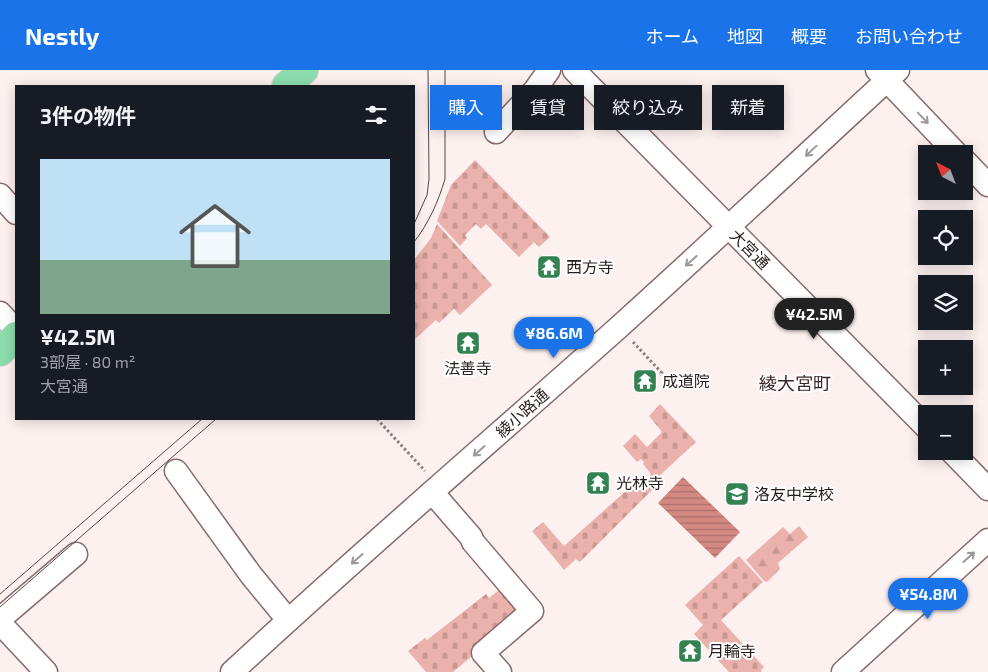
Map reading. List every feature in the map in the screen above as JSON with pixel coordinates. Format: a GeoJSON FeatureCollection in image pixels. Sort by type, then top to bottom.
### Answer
{"type":"FeatureCollection","features":[{"type":"Feature","properties":{"kind":"main road"},"geometry":{"type":"LineString","coordinates":[[287,85],[304,70]]}},
{"type":"Feature","properties":{"kind":"main road"},"geometry":{"type":"LineString","coordinates":[[0,352],[15,337]]}},
{"type":"Feature","properties":{"kind":"street"},"geometry":{"type":"LineString","coordinates":[[496,132],[535,90],[549,70]]}},
{"type":"Feature","properties":{"kind":"street","name":"大宮通"},"geometry":{"type":"LineString","coordinates":[[574,70],[918,419]]}},
{"type":"Feature","properties":{"kind":"street"},"geometry":{"type":"LineString","coordinates":[[887,73],[950,145]]}},
{"type":"Feature","properties":{"kind":"street","name":"綾小路通"},"geometry":{"type":"LineString","coordinates":[[232,672],[728,227],[887,73]]}},
{"type":"Feature","properties":{"kind":"street"},"geometry":{"type":"LineString","coordinates":[[973,170],[988,186]]}},
{"type":"Feature","properties":{"kind":"street"},"geometry":{"type":"LineString","coordinates":[[0,195],[15,212]]}},
{"type":"Feature","properties":{"kind":"street"},"geometry":{"type":"LineString","coordinates":[[0,313],[15,329]]}},
{"type":"Feature","properties":{"kind":"street"},"geometry":{"type":"LineString","coordinates":[[959,460],[988,489]]}},
{"type":"Feature","properties":{"kind":"street"},"geometry":{"type":"LineString","coordinates":[[176,470],[251,575],[288,620]]}},
{"type":"Feature","properties":{"kind":"street"},"geometry":{"type":"LineString","coordinates":[[436,489],[473,542],[532,611],[483,653],[500,672]]}},
{"type":"Feature","properties":{"kind":"street"},"geometry":{"type":"LineString","coordinates":[[854,668],[988,540]]}},
{"type":"Feature","properties":{"kind":"street"},"geometry":{"type":"LineString","coordinates":[[46,672],[0,621],[76,554]]}},
{"type":"Feature","properties":{"kind":"path"},"geometry":{"type":"LineString","coordinates":[[631,339],[662,373],[660,374]]}},
{"type":"Feature","properties":{"kind":"path"},"geometry":{"type":"LineString","coordinates":[[378,420],[436,489]]}},
{"type":"Feature","properties":{"kind":"green space"},"geometry":{"type":"Polygon","coordinates":[[[475,160],[550,237],[539,247],[534,242],[519,257],[486,224],[481,229],[476,224],[465,235],[467,238],[460,246],[437,221],[451,185],[475,160]]]}},
{"type":"Feature","properties":{"kind":"green space"},"geometry":{"type":"Polygon","coordinates":[[[437,224],[492,285],[460,315],[454,309],[439,323],[436,320],[415,339],[415,259],[431,238],[437,224]]]}},
{"type":"Feature","properties":{"kind":"green space"},"geometry":{"type":"Polygon","coordinates":[[[660,404],[696,442],[657,478],[660,482],[580,562],[576,559],[564,570],[532,531],[543,522],[564,546],[636,482],[640,485],[651,474],[641,459],[637,462],[623,446],[635,434],[647,447],[662,432],[649,416],[660,404]]]}},
{"type":"Feature","properties":{"kind":"green space"},"geometry":{"type":"Polygon","coordinates":[[[799,526],[808,537],[778,563],[780,569],[767,582],[764,581],[746,560],[783,527],[790,534],[799,526]]]}},
{"type":"Feature","properties":{"kind":"green space"},"geometry":{"type":"Polygon","coordinates":[[[739,556],[763,582],[721,620],[764,667],[761,670],[762,672],[729,672],[694,634],[703,625],[685,605],[739,556]]]}},
{"type":"Feature","properties":{"kind":"green space"},"geometry":{"type":"Polygon","coordinates":[[[505,585],[527,610],[453,672],[426,672],[408,651],[425,638],[427,640],[486,594],[489,598],[505,585]]]}},
{"type":"Feature","properties":{"kind":"shaded area"},"geometry":{"type":"Polygon","coordinates":[[[683,477],[740,532],[715,558],[658,503],[683,477]]]}},
{"type":"Feature","properties":{"kind":"tram line"},"geometry":{"type":"LineString","coordinates":[[415,222],[427,195],[429,179],[428,70]]}},
{"type":"Feature","properties":{"kind":"tram line"},"geometry":{"type":"LineString","coordinates":[[415,240],[432,212],[445,179],[445,70]]}},
{"type":"Feature","properties":{"kind":"tram line"},"geometry":{"type":"LineString","coordinates":[[0,594],[201,420]]}},
{"type":"Feature","properties":{"kind":"tram line"},"geometry":{"type":"LineString","coordinates":[[0,607],[215,420]]}},
{"type":"Feature","properties":{"kind":"place","name":"西方寺"},"geometry":{"type":"Point","coordinates":[549,267]}},
{"type":"Feature","properties":{"kind":"place","name":"法善寺"},"geometry":{"type":"Point","coordinates":[468,343]}},
{"type":"Feature","properties":{"kind":"place","name":"成道院"},"geometry":{"type":"Point","coordinates":[645,381]}},
{"type":"Feature","properties":{"kind":"place","name":"光林寺"},"geometry":{"type":"Point","coordinates":[598,483]}},
{"type":"Feature","properties":{"kind":"place","name":"洛友中学校"},"geometry":{"type":"Point","coordinates":[737,494]}},
{"type":"Feature","properties":{"kind":"place","name":"月輪寺"},"geometry":{"type":"Point","coordinates":[690,651]}},
{"type":"Feature","properties":{"kind":"district","name":"綾大宮町"},"geometry":{"type":"Point","coordinates":[795,384]}}]}
